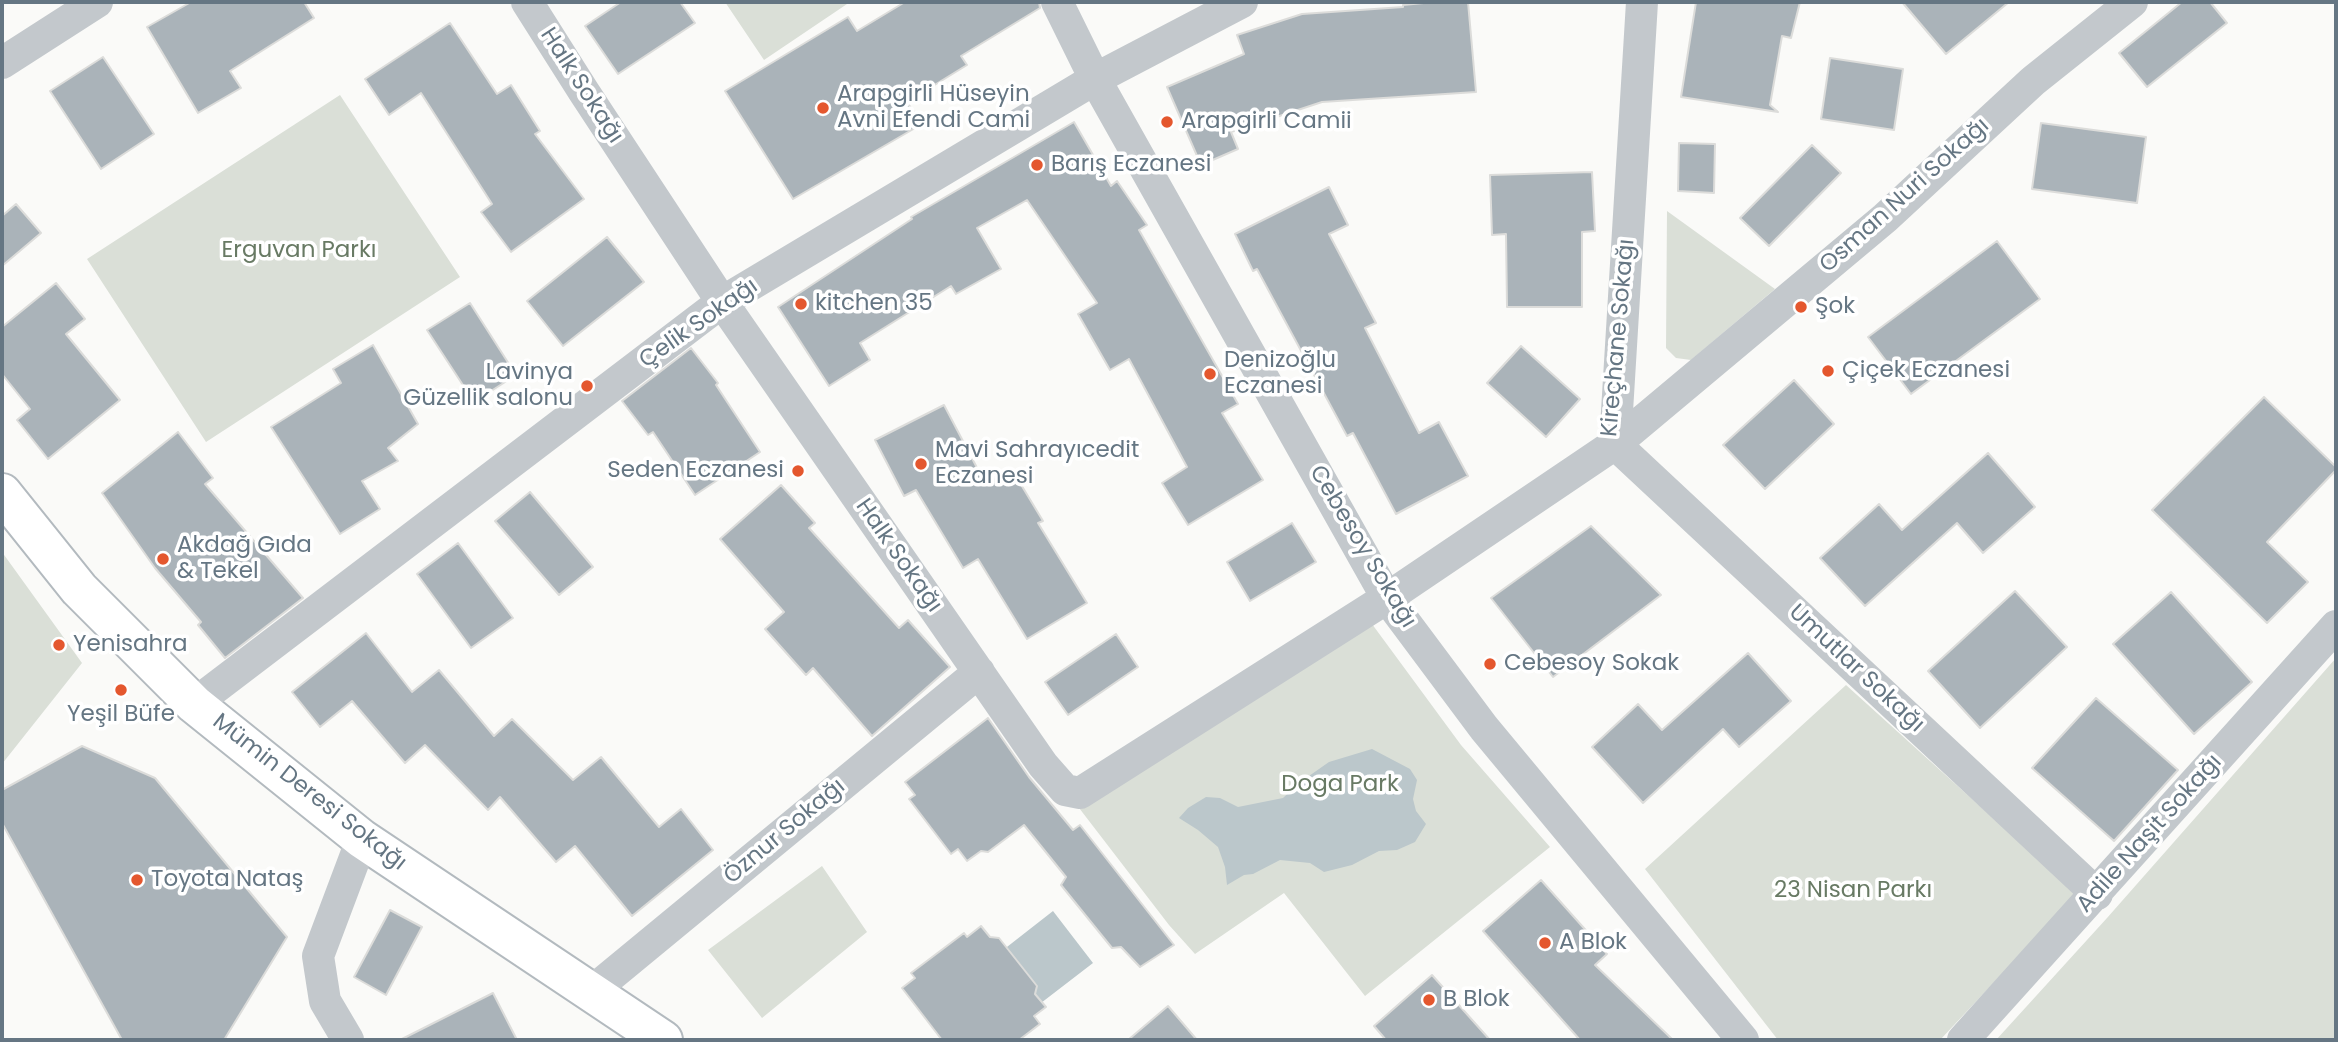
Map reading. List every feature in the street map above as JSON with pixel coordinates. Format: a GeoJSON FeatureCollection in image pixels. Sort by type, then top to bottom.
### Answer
{"type":"FeatureCollection","features":[{"type":"Feature","properties":{"kind":"street"},"geometry":{"type":"LineString","coordinates":[[2,62],[97,2]]}},
{"type":"Feature","properties":{"kind":"street","name":"Halk Sokağı"},"geometry":{"type":"LineString","coordinates":[[527,2],[722,302],[1058,785],[1065,790],[1080,793],[1387,598]]}},
{"type":"Feature","properties":{"kind":"street","name":"Cebesoy Sokağı"},"geometry":{"type":"LineString","coordinates":[[1057,2],[1095,79],[1387,598],[1483,728],[1743,1040]]}},
{"type":"Feature","properties":{"kind":"street","name":"Çelik Sokağı"},"geometry":{"type":"LineString","coordinates":[[194,704],[722,302],[1095,79],[1242,2]]}},
{"type":"Feature","properties":{"kind":"street","name":"Kireçhane Sokağı"},"geometry":{"type":"LineString","coordinates":[[1387,598],[1615,444],[1642,2]]}},
{"type":"Feature","properties":{"kind":"street","name":"Osman Nuri Sokağı"},"geometry":{"type":"LineString","coordinates":[[1615,444],[1885,218],[2033,81],[2132,2]]}},
{"type":"Feature","properties":{"kind":"street","name":"Umutlar Sokağı"},"geometry":{"type":"LineString","coordinates":[[1615,444],[2097,894]]}},
{"type":"Feature","properties":{"kind":"street","name":"Mümin Deresi Sokağı"},"geometry":{"type":"LineString","coordinates":[[2,494],[79,589],[194,704],[362,839],[663,1040]]}},
{"type":"Feature","properties":{"kind":"street","name":"Adile Naşit Sokağı"},"geometry":{"type":"LineString","coordinates":[[1963,1040],[2336,626]]}},
{"type":"Feature","properties":{"kind":"street","name":"Öznur Sokağı"},"geometry":{"type":"LineString","coordinates":[[591,992],[979,672]]}},
{"type":"Feature","properties":{"kind":"street"},"geometry":{"type":"LineString","coordinates":[[348,1040],[325,1001],[318,956],[362,839]]}},
{"type":"Feature","properties":{"kind":"green space"},"geometry":{"type":"Polygon","coordinates":[[[725,2],[850,2],[764,60],[725,2]]]}},
{"type":"Feature","properties":{"kind":"green space","name":"Erguvan Parkı"},"geometry":{"type":"Polygon","coordinates":[[[340,95],[460,277],[206,442],[87,259],[340,95]]]}},
{"type":"Feature","properties":{"kind":"green space"},"geometry":{"type":"Polygon","coordinates":[[[1667,211],[1775,289],[1691,360],[1676,358],[1666,348],[1667,211]]]}},
{"type":"Feature","properties":{"kind":"green space"},"geometry":{"type":"Polygon","coordinates":[[[2,552],[82,663],[2,764],[2,552]]]}},
{"type":"Feature","properties":{"kind":"green space","name":"Doga Park"},"geometry":{"type":"Polygon","coordinates":[[[1372,624],[1461,745],[1550,847],[1365,996],[1284,893],[1195,954],[1169,925],[1076,804],[1372,624]]]}},
{"type":"Feature","properties":{"kind":"green space"},"geometry":{"type":"Polygon","coordinates":[[[2336,658],[2336,1040],[1996,1040],[2107,918],[2336,658]]]}},
{"type":"Feature","properties":{"kind":"green space","name":"23 Nisan Parkı"},"geometry":{"type":"Polygon","coordinates":[[[1846,685],[2077,894],[1940,1040],[1778,1040],[1645,869],[1846,685]]]}},
{"type":"Feature","properties":{"kind":"green space"},"geometry":{"type":"Polygon","coordinates":[[[822,866],[867,932],[762,1018],[708,950],[822,866]]]}},
{"type":"Feature","properties":{"kind":"shaded area"},"geometry":{"type":"Polygon","coordinates":[[[1372,749],[1410,769],[1417,780],[1413,799],[1416,811],[1426,824],[1415,842],[1397,850],[1379,851],[1352,865],[1324,872],[1310,863],[1280,860],[1227,885],[1225,867],[1218,847],[1179,818],[1188,808],[1206,797],[1220,798],[1238,807],[1283,798],[1329,762],[1372,749]]]}},
{"type":"Feature","properties":{"kind":"shaded area"},"geometry":{"type":"Polygon","coordinates":[[[1053,911],[1093,963],[1028,1013],[989,961],[1053,911]]]}},
{"type":"Feature","properties":{"kind":"building"},"geometry":{"type":"Polygon","coordinates":[[[191,2],[304,2],[314,18],[230,71],[241,88],[198,113],[147,27],[191,2]]]}},
{"type":"Feature","properties":{"kind":"building"},"geometry":{"type":"Polygon","coordinates":[[[621,2],[680,2],[695,23],[618,74],[585,26],[621,2]]]}},
{"type":"Feature","properties":{"kind":"building","name":"Arapgirli Hüseyin Avni Efendi Cami"},"geometry":{"type":"Polygon","coordinates":[[[905,2],[1039,2],[1040,8],[961,56],[967,65],[907,102],[922,124],[793,199],[725,91],[848,17],[857,31],[905,2]]]}},
{"type":"Feature","properties":{"kind":"building"},"geometry":{"type":"Polygon","coordinates":[[[1434,2],[1468,2],[1476,92],[1322,102],[1231,132],[1238,149],[1201,165],[1167,87],[1244,54],[1237,35],[1302,14],[1403,7],[1434,2]]]}},
{"type":"Feature","properties":{"kind":"building"},"geometry":{"type":"Polygon","coordinates":[[[1696,2],[1800,2],[1791,38],[1782,36],[1770,105],[1778,112],[1681,97],[1696,2]]]}},
{"type":"Feature","properties":{"kind":"building"},"geometry":{"type":"Polygon","coordinates":[[[1902,2],[2009,2],[1946,54],[1902,2]]]}},
{"type":"Feature","properties":{"kind":"building"},"geometry":{"type":"Polygon","coordinates":[[[2182,2],[2210,2],[2227,23],[2147,87],[2119,53],[2182,2]]]}},
{"type":"Feature","properties":{"kind":"building"},"geometry":{"type":"Polygon","coordinates":[[[450,23],[497,94],[511,85],[540,131],[535,134],[584,199],[511,252],[481,212],[492,204],[421,93],[389,115],[365,79],[450,23]]]}},
{"type":"Feature","properties":{"kind":"building"},"geometry":{"type":"Polygon","coordinates":[[[103,57],[154,134],[101,169],[50,91],[103,57]]]}},
{"type":"Feature","properties":{"kind":"building"},"geometry":{"type":"Polygon","coordinates":[[[1830,58],[1903,69],[1894,130],[1821,119],[1830,58]]]}},
{"type":"Feature","properties":{"kind":"building"},"geometry":{"type":"Polygon","coordinates":[[[1074,122],[1111,186],[1117,181],[1147,225],[1139,230],[1238,404],[1222,413],[1263,480],[1188,525],[1162,483],[1187,467],[1129,359],[1110,370],[1078,314],[1097,303],[1027,200],[977,228],[1001,269],[956,294],[951,286],[860,343],[870,360],[829,386],[778,307],[912,219],[911,217],[1074,122]]]}},
{"type":"Feature","properties":{"kind":"building"},"geometry":{"type":"Polygon","coordinates":[[[2041,123],[2146,137],[2137,203],[2032,189],[2041,123]]]}},
{"type":"Feature","properties":{"kind":"building"},"geometry":{"type":"Polygon","coordinates":[[[1679,143],[1715,144],[1714,193],[1678,191],[1679,143]]]}},
{"type":"Feature","properties":{"kind":"building"},"geometry":{"type":"Polygon","coordinates":[[[1812,145],[1841,173],[1769,246],[1740,218],[1812,145]]]}},
{"type":"Feature","properties":{"kind":"building"},"geometry":{"type":"Polygon","coordinates":[[[1592,172],[1595,231],[1582,232],[1582,307],[1507,307],[1506,234],[1492,235],[1490,175],[1592,172]]]}},
{"type":"Feature","properties":{"kind":"building"},"geometry":{"type":"Polygon","coordinates":[[[1329,187],[1348,225],[1329,234],[1376,323],[1365,328],[1419,433],[1439,422],[1468,476],[1396,514],[1353,433],[1347,436],[1257,269],[1253,271],[1235,234],[1329,187]]]}},
{"type":"Feature","properties":{"kind":"building"},"geometry":{"type":"Polygon","coordinates":[[[16,204],[41,233],[2,266],[2,216],[16,204]]]}},
{"type":"Feature","properties":{"kind":"building"},"geometry":{"type":"Polygon","coordinates":[[[607,237],[644,282],[563,346],[527,301],[607,237]]]}},
{"type":"Feature","properties":{"kind":"building"},"geometry":{"type":"Polygon","coordinates":[[[1997,241],[2040,299],[1911,394],[1868,337],[1997,241]]]}},
{"type":"Feature","properties":{"kind":"building"},"geometry":{"type":"Polygon","coordinates":[[[56,283],[85,319],[66,334],[120,400],[48,459],[17,420],[30,409],[2,374],[2,327],[56,283]]]}},
{"type":"Feature","properties":{"kind":"building"},"geometry":{"type":"Polygon","coordinates":[[[470,303],[516,375],[474,402],[427,330],[470,303]]]}},
{"type":"Feature","properties":{"kind":"building"},"geometry":{"type":"Polygon","coordinates":[[[373,345],[418,424],[388,448],[398,461],[362,481],[380,509],[340,534],[271,427],[341,383],[333,369],[373,345]]]}},
{"type":"Feature","properties":{"kind":"building"},"geometry":{"type":"Polygon","coordinates":[[[1521,346],[1580,399],[1546,437],[1487,383],[1521,346]]]}},
{"type":"Feature","properties":{"kind":"building"},"geometry":{"type":"Polygon","coordinates":[[[691,348],[718,383],[716,385],[760,452],[695,495],[653,432],[648,435],[622,401],[691,348]]]}},
{"type":"Feature","properties":{"kind":"building"},"geometry":{"type":"Polygon","coordinates":[[[1794,380],[1834,424],[1765,489],[1723,445],[1794,380]]]}},
{"type":"Feature","properties":{"kind":"building"},"geometry":{"type":"Polygon","coordinates":[[[2264,397],[2336,467],[2267,542],[2308,582],[2267,623],[2152,510],[2264,397]]]}},
{"type":"Feature","properties":{"kind":"building"},"geometry":{"type":"Polygon","coordinates":[[[944,405],[985,483],[1011,468],[1043,521],[1038,523],[1087,603],[1027,639],[978,559],[963,568],[916,490],[904,496],[875,440],[944,405]]]}},
{"type":"Feature","properties":{"kind":"building"},"geometry":{"type":"Polygon","coordinates":[[[178,432],[213,478],[205,484],[303,598],[225,658],[198,625],[201,622],[155,568],[102,493],[178,432]]]}},
{"type":"Feature","properties":{"kind":"building"},"geometry":{"type":"Polygon","coordinates":[[[1988,453],[2035,507],[1983,553],[1957,523],[1865,606],[1820,558],[1879,504],[1902,530],[1988,453]]]}},
{"type":"Feature","properties":{"kind":"building"},"geometry":{"type":"Polygon","coordinates":[[[781,485],[815,523],[809,528],[899,628],[908,620],[950,667],[872,736],[813,668],[806,675],[765,629],[784,612],[720,539],[781,485]]]}},
{"type":"Feature","properties":{"kind":"building"},"geometry":{"type":"Polygon","coordinates":[[[530,492],[593,567],[559,595],[495,521],[530,492]]]}},
{"type":"Feature","properties":{"kind":"building"},"geometry":{"type":"Polygon","coordinates":[[[1292,523],[1316,562],[1250,601],[1227,562],[1292,523]]]}},
{"type":"Feature","properties":{"kind":"building"},"geometry":{"type":"Polygon","coordinates":[[[1591,526],[1661,595],[1553,677],[1491,598],[1591,526]]]}},
{"type":"Feature","properties":{"kind":"building"},"geometry":{"type":"Polygon","coordinates":[[[458,543],[513,618],[471,648],[417,574],[458,543]]]}},
{"type":"Feature","properties":{"kind":"building"},"geometry":{"type":"Polygon","coordinates":[[[2015,591],[2067,647],[1980,728],[1928,671],[2015,591]]]}},
{"type":"Feature","properties":{"kind":"building"},"geometry":{"type":"Polygon","coordinates":[[[2171,592],[2252,682],[2194,734],[2113,644],[2171,592]]]}},
{"type":"Feature","properties":{"kind":"building"},"geometry":{"type":"Polygon","coordinates":[[[366,633],[412,692],[439,670],[494,736],[512,719],[573,780],[601,757],[659,827],[681,809],[713,850],[632,916],[575,846],[556,862],[500,797],[488,810],[425,745],[405,763],[352,701],[320,727],[292,692],[366,633]]]}},
{"type":"Feature","properties":{"kind":"building"},"geometry":{"type":"Polygon","coordinates":[[[1116,634],[1138,667],[1068,715],[1045,682],[1116,634]]]}},
{"type":"Feature","properties":{"kind":"building"},"geometry":{"type":"Polygon","coordinates":[[[1748,653],[1791,701],[1739,747],[1723,729],[1643,803],[1592,747],[1638,704],[1662,730],[1748,653]]]}},
{"type":"Feature","properties":{"kind":"building"},"geometry":{"type":"Polygon","coordinates":[[[2096,698],[2178,770],[2114,841],[2032,768],[2096,698]]]}},
{"type":"Feature","properties":{"kind":"building"},"geometry":{"type":"Polygon","coordinates":[[[988,718],[1029,777],[1073,830],[1080,825],[1174,945],[1140,967],[1121,947],[1112,948],[1061,885],[1066,877],[1024,825],[988,852],[981,851],[967,861],[958,849],[951,854],[909,799],[915,795],[905,782],[988,718]]]}},
{"type":"Feature","properties":{"kind":"building","name":"Toyota Nataş"},"geometry":{"type":"Polygon","coordinates":[[[82,746],[155,778],[287,937],[224,1040],[122,1040],[2,823],[2,790],[82,746]]]}},
{"type":"Feature","properties":{"kind":"building"},"geometry":{"type":"Polygon","coordinates":[[[1541,880],[1607,954],[1595,965],[1673,1040],[1580,1040],[1483,931],[1541,880]]]}},
{"type":"Feature","properties":{"kind":"building"},"geometry":{"type":"Polygon","coordinates":[[[390,910],[422,927],[386,995],[354,977],[390,910]]]}},
{"type":"Feature","properties":{"kind":"building"},"geometry":{"type":"Polygon","coordinates":[[[981,926],[990,937],[999,938],[1037,986],[1035,994],[1046,1007],[1034,1016],[1040,1024],[1019,1040],[942,1040],[902,988],[915,978],[911,973],[964,933],[967,937],[981,926]]]}},
{"type":"Feature","properties":{"kind":"building","name":"B Blok"},"geometry":{"type":"Polygon","coordinates":[[[1432,975],[1490,1040],[1386,1040],[1374,1026],[1432,975]]]}},
{"type":"Feature","properties":{"kind":"building"},"geometry":{"type":"Polygon","coordinates":[[[493,993],[517,1040],[400,1040],[493,993]]]}},
{"type":"Feature","properties":{"kind":"building"},"geometry":{"type":"Polygon","coordinates":[[[1168,1006],[1197,1040],[1128,1040],[1168,1006]]]}},
{"type":"Feature","properties":{"kind":"place","name":"Arapgirli Hüseyin Avni Efendi Cami"},"geometry":{"type":"Point","coordinates":[823,108]}},
{"type":"Feature","properties":{"kind":"place","name":"Arapgirli Camii"},"geometry":{"type":"Point","coordinates":[1167,122]}},
{"type":"Feature","properties":{"kind":"place","name":"Barış Eczanesi"},"geometry":{"type":"Point","coordinates":[1037,165]}},
{"type":"Feature","properties":{"kind":"place","name":"kitchen 35"},"geometry":{"type":"Point","coordinates":[801,304]}},
{"type":"Feature","properties":{"kind":"place","name":"Şok"},"geometry":{"type":"Point","coordinates":[1801,307]}},
{"type":"Feature","properties":{"kind":"place","name":"Çiçek Eczanesi"},"geometry":{"type":"Point","coordinates":[1828,371]}},
{"type":"Feature","properties":{"kind":"place","name":"Denizoğlu Eczanesi"},"geometry":{"type":"Point","coordinates":[1210,374]}},
{"type":"Feature","properties":{"kind":"place","name":"Lavinya Güzellik salonu"},"geometry":{"type":"Point","coordinates":[587,386]}},
{"type":"Feature","properties":{"kind":"place","name":"Mavi Sahrayıcedit Eczanesi"},"geometry":{"type":"Point","coordinates":[921,464]}},
{"type":"Feature","properties":{"kind":"place","name":"Seden Eczanesi"},"geometry":{"type":"Point","coordinates":[798,471]}},
{"type":"Feature","properties":{"kind":"place","name":"Akdağ Gıda & Tekel"},"geometry":{"type":"Point","coordinates":[163,559]}},
{"type":"Feature","properties":{"kind":"place","name":"Yenisahra"},"geometry":{"type":"Point","coordinates":[59,645]}},
{"type":"Feature","properties":{"kind":"place","name":"Cebesoy Sokak"},"geometry":{"type":"Point","coordinates":[1490,664]}},
{"type":"Feature","properties":{"kind":"place","name":"Yeşil Büfe"},"geometry":{"type":"Point","coordinates":[121,690]}},
{"type":"Feature","properties":{"kind":"place","name":"Toyota Nataş"},"geometry":{"type":"Point","coordinates":[137,880]}},
{"type":"Feature","properties":{"kind":"place","name":"A Blok"},"geometry":{"type":"Point","coordinates":[1545,943]}},
{"type":"Feature","properties":{"kind":"place","name":"B Blok"},"geometry":{"type":"Point","coordinates":[1429,1000]}}]}
